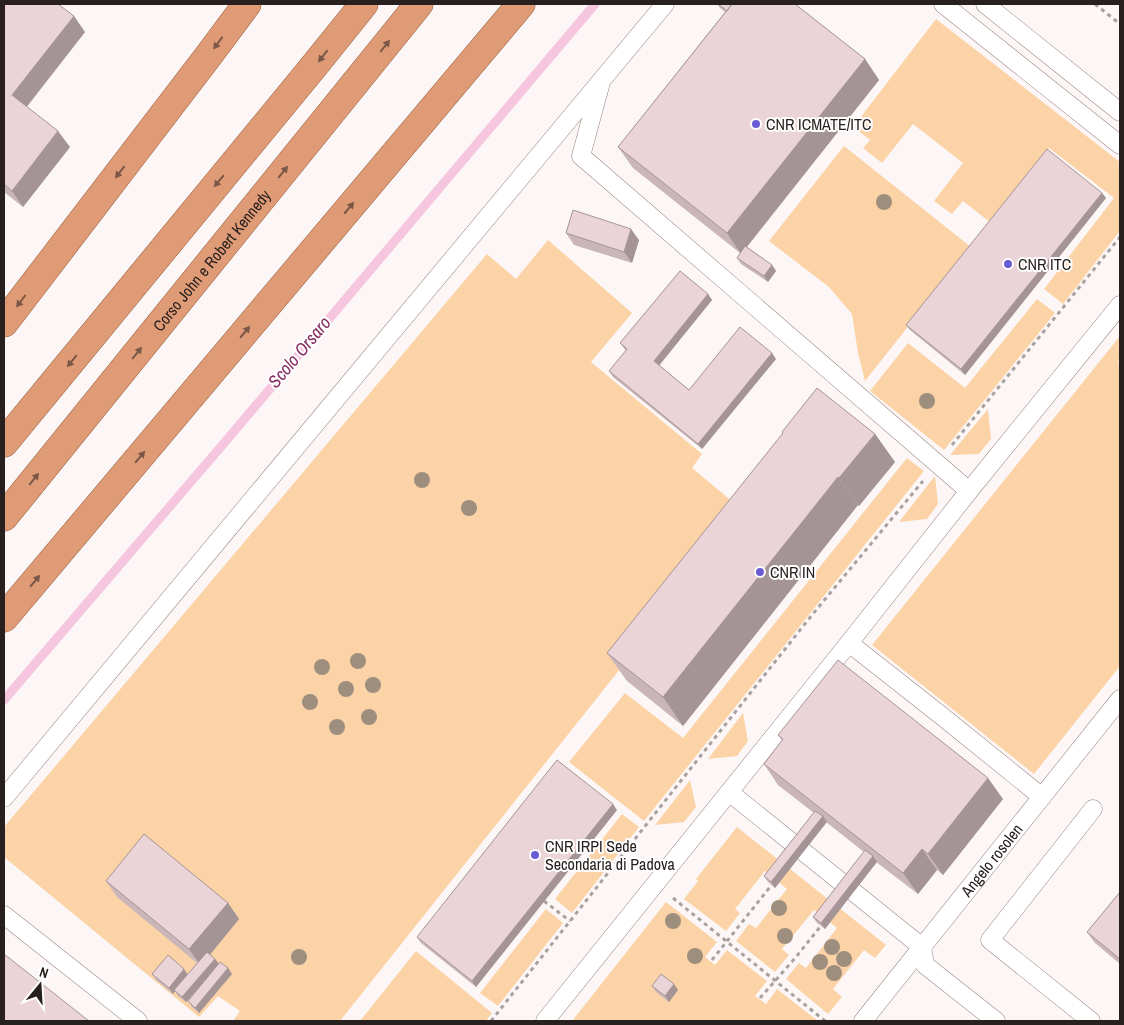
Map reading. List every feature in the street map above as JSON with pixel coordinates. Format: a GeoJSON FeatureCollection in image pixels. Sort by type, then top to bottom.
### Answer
{"type":"FeatureCollection","features":[{"type":"Feature","properties":{"kind":"highway"},"geometry":{"type":"LineString","coordinates":[[4,323],[247,4]]}},
{"type":"Feature","properties":{"kind":"highway"},"geometry":{"type":"LineString","coordinates":[[4,443],[364,4]]}},
{"type":"Feature","properties":{"kind":"highway","name":"Corso John e Robert Kennedy"},"geometry":{"type":"LineString","coordinates":[[4,517],[419,4]]}},
{"type":"Feature","properties":{"kind":"highway"},"geometry":{"type":"LineString","coordinates":[[4,618],[521,4]]}},
{"type":"Feature","properties":{"kind":"lane"},"geometry":{"type":"LineString","coordinates":[[4,798],[666,4]]}},
{"type":"Feature","properties":{"kind":"lane"},"geometry":{"type":"LineString","coordinates":[[942,4],[1120,145]]}},
{"type":"Feature","properties":{"kind":"lane"},"geometry":{"type":"LineString","coordinates":[[985,4],[1120,112]]}},
{"type":"Feature","properties":{"kind":"lane"},"geometry":{"type":"LineString","coordinates":[[601,80],[580,156],[969,491]]}},
{"type":"Feature","properties":{"kind":"lane"},"geometry":{"type":"LineString","coordinates":[[545,1021],[1120,305]]}},
{"type":"Feature","properties":{"kind":"lane"},"geometry":{"type":"LineString","coordinates":[[849,643],[1042,797]]}},
{"type":"Feature","properties":{"kind":"lane","name":"Angelo rosolen"},"geometry":{"type":"LineString","coordinates":[[863,1021],[1120,698]]}},
{"type":"Feature","properties":{"kind":"lane"},"geometry":{"type":"LineString","coordinates":[[729,792],[922,947],[925,965],[996,1021]]}},
{"type":"Feature","properties":{"kind":"lane"},"geometry":{"type":"LineString","coordinates":[[1091,1021],[990,940],[1093,809]]}},
{"type":"Feature","properties":{"kind":"lane"},"geometry":{"type":"LineString","coordinates":[[4,916],[138,1021]]}},
{"type":"Feature","properties":{"kind":"path"},"geometry":{"type":"LineString","coordinates":[[1095,4],[1120,24]]}},
{"type":"Feature","properties":{"kind":"path"},"geometry":{"type":"LineString","coordinates":[[491,1021],[812,615],[1120,238]]}},
{"type":"Feature","properties":{"kind":"path"},"geometry":{"type":"LineString","coordinates":[[712,960],[778,878]]}},
{"type":"Feature","properties":{"kind":"path"},"geometry":{"type":"LineString","coordinates":[[670,896],[825,1021]]}},
{"type":"Feature","properties":{"kind":"path"},"geometry":{"type":"LineString","coordinates":[[544,901],[570,921]]}},
{"type":"Feature","properties":{"kind":"path"},"geometry":{"type":"LineString","coordinates":[[760,998],[827,918]]}},
{"type":"Feature","properties":{"kind":"shaded area"},"geometry":{"type":"Polygon","coordinates":[[[936,19],[1120,162],[1120,231],[1063,304],[1044,289],[1114,198],[1049,148],[991,223],[963,201],[952,214],[934,201],[963,163],[913,124],[882,163],[863,148],[870,140],[853,127],[936,19]]]}},
{"type":"Feature","properties":{"kind":"shaded area"},"geometry":{"type":"Polygon","coordinates":[[[844,146],[971,247],[865,381],[858,353],[852,314],[829,287],[769,241],[844,146]]]}},
{"type":"Feature","properties":{"kind":"shaded area"},"geometry":{"type":"Polygon","coordinates":[[[548,240],[632,313],[591,362],[702,454],[692,468],[745,512],[340,1021],[233,1021],[240,1011],[218,996],[199,1017],[4,857],[4,827],[487,254],[516,279],[548,240]]]}},
{"type":"Feature","properties":{"kind":"shaded area"},"geometry":{"type":"Polygon","coordinates":[[[1037,299],[1055,313],[944,450],[870,391],[908,343],[965,388],[1037,299]]]}},
{"type":"Feature","properties":{"kind":"shaded area"},"geometry":{"type":"Polygon","coordinates":[[[1120,336],[1120,358],[1118,361],[1120,363],[1120,666],[1034,774],[872,645],[1120,336]]]}},
{"type":"Feature","properties":{"kind":"shaded area"},"geometry":{"type":"Polygon","coordinates":[[[988,409],[991,439],[979,454],[950,455],[988,409]]]}},
{"type":"Feature","properties":{"kind":"shaded area"},"geometry":{"type":"Polygon","coordinates":[[[907,458],[924,471],[644,821],[569,762],[625,693],[683,738],[907,458]]]}},
{"type":"Feature","properties":{"kind":"shaded area"},"geometry":{"type":"Polygon","coordinates":[[[935,476],[938,504],[927,519],[899,522],[935,476]]]}},
{"type":"Feature","properties":{"kind":"shaded area"},"geometry":{"type":"Polygon","coordinates":[[[743,713],[748,741],[737,756],[708,759],[743,713]]]}},
{"type":"Feature","properties":{"kind":"shaded area"},"geometry":{"type":"Polygon","coordinates":[[[690,780],[696,807],[684,822],[655,825],[690,780]]]}},
{"type":"Feature","properties":{"kind":"shaded area"},"geometry":{"type":"Polygon","coordinates":[[[622,814],[639,827],[572,913],[555,899],[622,814]]]}},
{"type":"Feature","properties":{"kind":"shaded area"},"geometry":{"type":"Polygon","coordinates":[[[737,827],[886,945],[875,958],[864,950],[833,989],[842,997],[828,1014],[786,979],[799,963],[806,968],[837,928],[814,910],[782,949],[789,955],[775,972],[736,941],[749,924],[756,928],[787,889],[765,871],[735,909],[740,913],[726,931],[684,899],[698,881],[696,879],[737,827]]]}},
{"type":"Feature","properties":{"kind":"shaded area"},"geometry":{"type":"Polygon","coordinates":[[[666,902],[717,942],[705,957],[715,965],[727,950],[767,981],[755,996],[766,1004],[777,989],[818,1021],[572,1021],[666,902]]]}},
{"type":"Feature","properties":{"kind":"shaded area"},"geometry":{"type":"Polygon","coordinates":[[[546,909],[563,923],[498,1006],[480,993],[546,909]]]}},
{"type":"Feature","properties":{"kind":"shaded area"},"geometry":{"type":"Polygon","coordinates":[[[416,951],[492,1013],[486,1021],[360,1021],[416,951]]]}},
{"type":"Feature","properties":{"kind":"building"},"geometry":{"type":"Polygon","coordinates":[[[4,4],[58,4],[74,16],[12,95],[58,131],[12,191],[4,184],[4,4]]]}},
{"type":"Feature","properties":{"kind":"building"},"geometry":{"type":"Polygon","coordinates":[[[718,4],[732,4],[727,11],[718,4]]]}},
{"type":"Feature","properties":{"kind":"building","name":"CNR ICMATE/ITC"},"geometry":{"type":"Polygon","coordinates":[[[732,4],[795,4],[865,59],[727,233],[618,147],[732,4]]]}},
{"type":"Feature","properties":{"kind":"building","name":"CNR ITC"},"geometry":{"type":"Polygon","coordinates":[[[1047,149],[1102,193],[961,369],[906,325],[1047,149]]]}},
{"type":"Feature","properties":{"kind":"building"},"geometry":{"type":"Polygon","coordinates":[[[573,210],[631,229],[624,252],[566,233],[573,210]]]}},
{"type":"Feature","properties":{"kind":"building"},"geometry":{"type":"Polygon","coordinates":[[[745,246],[772,265],[764,276],[737,258],[745,246]]]}},
{"type":"Feature","properties":{"kind":"building"},"geometry":{"type":"Polygon","coordinates":[[[680,271],[708,294],[654,361],[689,390],[740,327],[772,353],[698,444],[609,371],[627,349],[620,343],[680,271]]]}},
{"type":"Feature","properties":{"kind":"building"},"geometry":{"type":"Polygon","coordinates":[[[817,388],[875,434],[838,477],[663,697],[607,653],[817,388]]]}},
{"type":"Feature","properties":{"kind":"building"},"geometry":{"type":"Polygon","coordinates":[[[838,660],[988,778],[928,854],[922,849],[903,873],[764,764],[783,739],[778,735],[838,660]]]}},
{"type":"Feature","properties":{"kind":"building","name":"CNR IRPI Sede Secondaria di Padova"},"geometry":{"type":"Polygon","coordinates":[[[557,760],[613,804],[472,981],[417,937],[557,760]]]}},
{"type":"Feature","properties":{"kind":"building"},"geometry":{"type":"Polygon","coordinates":[[[815,811],[823,816],[771,882],[764,876],[815,811]]]}},
{"type":"Feature","properties":{"kind":"building"},"geometry":{"type":"Polygon","coordinates":[[[144,834],[228,903],[189,949],[106,881],[144,834]]]}},
{"type":"Feature","properties":{"kind":"building"},"geometry":{"type":"Polygon","coordinates":[[[865,850],[873,856],[821,923],[813,917],[865,850]]]}},
{"type":"Feature","properties":{"kind":"building"},"geometry":{"type":"Polygon","coordinates":[[[1120,892],[1120,959],[1087,932],[1120,892]]]}},
{"type":"Feature","properties":{"kind":"building"},"geometry":{"type":"Polygon","coordinates":[[[207,952],[215,959],[182,997],[174,990],[207,952]]]}},
{"type":"Feature","properties":{"kind":"building"},"geometry":{"type":"Polygon","coordinates":[[[4,954],[89,1021],[4,1021],[4,954]]]}},
{"type":"Feature","properties":{"kind":"building"},"geometry":{"type":"Polygon","coordinates":[[[168,955],[184,969],[169,988],[152,974],[168,955]]]}},
{"type":"Feature","properties":{"kind":"building"},"geometry":{"type":"Polygon","coordinates":[[[220,962],[228,968],[195,1008],[188,1001],[220,962]]]}},
{"type":"Feature","properties":{"kind":"building"},"geometry":{"type":"Polygon","coordinates":[[[661,974],[674,984],[665,996],[652,986],[661,974]]]}},
{"type":"Feature","properties":{"kind":"waterway","name":"Scolo Orsaro"},"geometry":{"type":"LineString","coordinates":[[4,700],[595,4]]}},
{"type":"Feature","properties":{"kind":"place","name":"CNR ICMATE/ITC"},"geometry":{"type":"Point","coordinates":[756,124]}},
{"type":"Feature","properties":{"kind":"place","name":"CNR ITC"},"geometry":{"type":"Point","coordinates":[1008,264]}},
{"type":"Feature","properties":{"kind":"place","name":"CNR IN"},"geometry":{"type":"Point","coordinates":[760,572]}},
{"type":"Feature","properties":{"kind":"place","name":"CNR IRPI Sede Secondaria di Padova"},"geometry":{"type":"Point","coordinates":[535,855]}}]}
